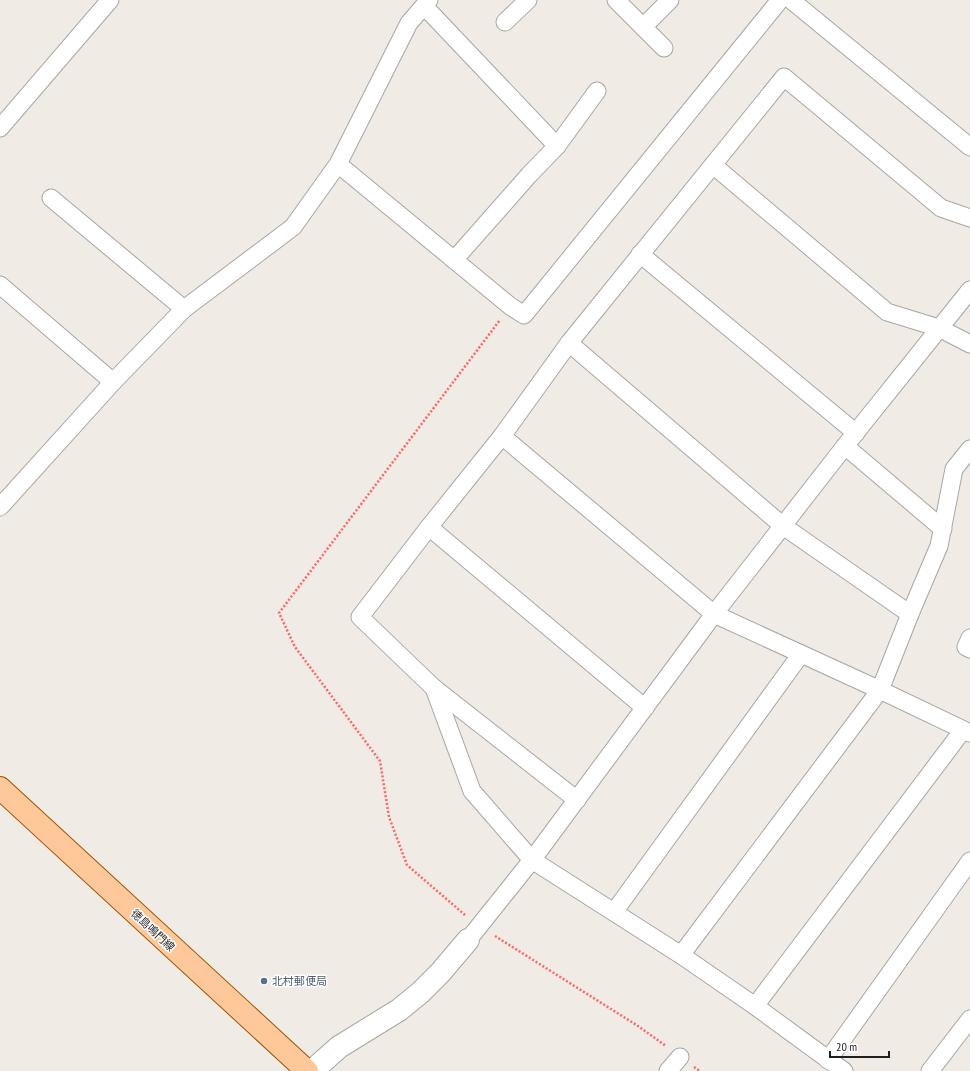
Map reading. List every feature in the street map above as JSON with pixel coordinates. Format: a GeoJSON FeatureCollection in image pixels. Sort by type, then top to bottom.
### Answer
{"type":"FeatureCollection","features":[{"type":"Feature","properties":{"kind":"main road","name":"徳島鳴門線"},"geometry":{"type":"LineString","coordinates":[[0,788],[307,1071]]}},
{"type":"Feature","properties":{"kind":"street"},"geometry":{"type":"LineString","coordinates":[[0,128],[110,0]]}},
{"type":"Feature","properties":{"kind":"street"},"geometry":{"type":"LineString","coordinates":[[505,22],[528,0]]}},
{"type":"Feature","properties":{"kind":"street"},"geometry":{"type":"LineString","coordinates":[[616,0],[664,48]]}},
{"type":"Feature","properties":{"kind":"street"},"geometry":{"type":"LineString","coordinates":[[642,27],[670,0]]}},
{"type":"Feature","properties":{"kind":"street"},"geometry":{"type":"LineString","coordinates":[[338,164],[510,306],[524,315],[780,0]]}},
{"type":"Feature","properties":{"kind":"street"},"geometry":{"type":"LineString","coordinates":[[791,0],[970,147]]}},
{"type":"Feature","properties":{"kind":"street"},"geometry":{"type":"LineString","coordinates":[[0,507],[113,382],[184,309],[293,227],[338,164],[408,23],[426,3],[557,146]]}},
{"type":"Feature","properties":{"kind":"street"},"geometry":{"type":"LineString","coordinates":[[577,800],[434,688],[360,617],[429,527],[502,436],[569,343],[784,77],[941,208],[970,218]]}},
{"type":"Feature","properties":{"kind":"street"},"geometry":{"type":"LineString","coordinates":[[454,260],[557,146],[597,91]]}},
{"type":"Feature","properties":{"kind":"street"},"geometry":{"type":"LineString","coordinates":[[713,165],[887,312],[939,328],[970,344]]}},
{"type":"Feature","properties":{"kind":"street"},"geometry":{"type":"LineString","coordinates":[[51,198],[184,309]]}},
{"type":"Feature","properties":{"kind":"street"},"geometry":{"type":"LineString","coordinates":[[640,254],[856,433]]}},
{"type":"Feature","properties":{"kind":"street"},"geometry":{"type":"LineString","coordinates":[[0,285],[113,382]]}},
{"type":"Feature","properties":{"kind":"street"},"geometry":{"type":"LineString","coordinates":[[312,1071],[339,1047],[399,1010],[421,992],[445,969],[532,860],[714,614],[845,446],[970,290]]}},
{"type":"Feature","properties":{"kind":"street"},"geometry":{"type":"LineString","coordinates":[[569,343],[783,526],[910,614]]}},
{"type":"Feature","properties":{"kind":"street"},"geometry":{"type":"LineString","coordinates":[[502,436],[714,614],[966,731],[755,1006]]}},
{"type":"Feature","properties":{"kind":"street"},"geometry":{"type":"LineString","coordinates":[[845,446],[943,529]]}},
{"type":"Feature","properties":{"kind":"street"},"geometry":{"type":"LineString","coordinates":[[681,955],[880,690],[939,546],[954,470],[970,449]]}},
{"type":"Feature","properties":{"kind":"street"},"geometry":{"type":"LineString","coordinates":[[429,527],[645,708]]}},
{"type":"Feature","properties":{"kind":"street"},"geometry":{"type":"LineString","coordinates":[[970,638],[966,647],[970,649]]}},
{"type":"Feature","properties":{"kind":"street"},"geometry":{"type":"LineString","coordinates":[[614,912],[801,654]]}},
{"type":"Feature","properties":{"kind":"street"},"geometry":{"type":"LineString","coordinates":[[434,688],[472,791],[532,860],[681,955],[755,1006],[844,1071]]}},
{"type":"Feature","properties":{"kind":"street"},"geometry":{"type":"LineString","coordinates":[[828,1060],[970,861]]}},
{"type":"Feature","properties":{"kind":"street"},"geometry":{"type":"LineString","coordinates":[[930,1071],[970,1018]]}},
{"type":"Feature","properties":{"kind":"street"},"geometry":{"type":"LineString","coordinates":[[668,1071],[680,1057]]}},
{"type":"Feature","properties":{"kind":"place","name":"北村郵便局"},"geometry":{"type":"Point","coordinates":[264,981]}}]}
